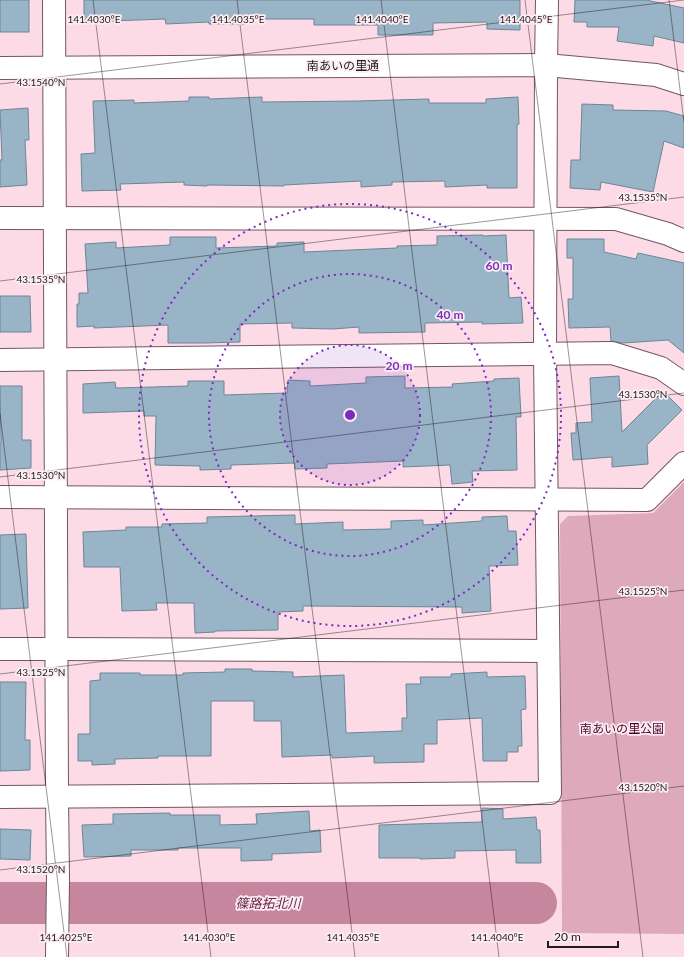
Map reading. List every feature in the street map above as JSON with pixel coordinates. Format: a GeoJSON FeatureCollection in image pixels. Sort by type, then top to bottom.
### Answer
{"type":"FeatureCollection","features":[{"type":"Feature","properties":{"kind":"street"},"geometry":{"type":"LineString","coordinates":[[54,0],[58,878],[57,957]]}},
{"type":"Feature","properties":{"kind":"street"},"geometry":{"type":"LineString","coordinates":[[0,796],[57,797],[550,793],[544,354],[547,0]]}},
{"type":"Feature","properties":{"kind":"street","name":"南あいの里通"},"geometry":{"type":"LineString","coordinates":[[0,68],[546,64],[656,75],[684,84]]}},
{"type":"Feature","properties":{"kind":"street"},"geometry":{"type":"LineString","coordinates":[[0,218],[616,219],[668,234],[684,241]]}},
{"type":"Feature","properties":{"kind":"street"},"geometry":{"type":"LineString","coordinates":[[0,360],[612,353],[661,368],[684,384]]}},
{"type":"Feature","properties":{"kind":"street"},"geometry":{"type":"LineString","coordinates":[[0,496],[647,500],[684,463]]}},
{"type":"Feature","properties":{"kind":"street"},"geometry":{"type":"LineString","coordinates":[[0,649],[547,651]]}},
{"type":"Feature","properties":{"kind":"green space","name":"南あいの里公園"},"geometry":{"type":"Polygon","coordinates":[[[684,482],[684,934],[562,933],[560,524],[568,516],[653,513],[684,482]]]}},
{"type":"Feature","properties":{"kind":"building"},"geometry":{"type":"Polygon","coordinates":[[[0,0],[29,0],[29,32],[0,32],[0,0]]]}},
{"type":"Feature","properties":{"kind":"building"},"geometry":{"type":"Polygon","coordinates":[[[84,0],[520,0],[520,30],[487,29],[487,22],[433,23],[433,35],[378,35],[378,25],[314,25],[314,19],[245,19],[245,24],[209,24],[209,22],[166,24],[165,19],[84,22],[84,0]]]}},
{"type":"Feature","properties":{"kind":"building"},"geometry":{"type":"Polygon","coordinates":[[[575,0],[646,0],[684,8],[684,43],[654,36],[653,46],[617,41],[619,27],[587,27],[587,22],[574,22],[575,0]]]}},
{"type":"Feature","properties":{"kind":"building"},"geometry":{"type":"Polygon","coordinates":[[[189,97],[209,97],[209,99],[262,97],[262,102],[429,99],[429,103],[486,103],[486,99],[518,97],[519,124],[517,125],[517,188],[487,188],[487,185],[445,187],[445,181],[392,182],[392,185],[361,187],[361,181],[284,186],[207,186],[184,185],[184,182],[120,184],[121,190],[82,191],[81,154],[95,153],[93,101],[134,100],[134,103],[189,101],[189,97]]]}},
{"type":"Feature","properties":{"kind":"building"},"geometry":{"type":"Polygon","coordinates":[[[582,104],[613,105],[613,110],[666,111],[684,116],[684,148],[664,141],[653,192],[601,182],[600,190],[570,188],[571,160],[580,160],[582,104]]]}},
{"type":"Feature","properties":{"kind":"building"},"geometry":{"type":"Polygon","coordinates":[[[28,108],[29,140],[25,140],[27,185],[0,187],[0,160],[2,160],[0,110],[28,108]]]}},
{"type":"Feature","properties":{"kind":"building"},"geometry":{"type":"Polygon","coordinates":[[[506,235],[509,298],[521,297],[523,323],[425,323],[425,332],[359,333],[359,327],[333,329],[292,328],[292,323],[240,324],[240,342],[204,343],[168,343],[168,325],[94,328],[94,326],[77,327],[77,304],[79,304],[79,293],[88,293],[85,244],[116,242],[116,248],[170,245],[170,237],[216,237],[216,248],[277,246],[277,243],[304,242],[304,252],[437,245],[437,236],[506,235]]]}},
{"type":"Feature","properties":{"kind":"building"},"geometry":{"type":"Polygon","coordinates":[[[567,239],[604,239],[604,252],[636,259],[638,253],[684,263],[684,353],[668,340],[623,343],[611,341],[610,327],[569,328],[568,299],[573,299],[573,258],[567,258],[567,239]]]}},
{"type":"Feature","properties":{"kind":"building"},"geometry":{"type":"Polygon","coordinates":[[[0,296],[30,296],[31,332],[0,332],[0,296]]]}},
{"type":"Feature","properties":{"kind":"building"},"geometry":{"type":"Polygon","coordinates":[[[405,376],[405,388],[453,387],[452,384],[494,381],[494,379],[519,378],[521,417],[516,417],[517,470],[472,471],[473,482],[452,484],[450,465],[403,467],[403,461],[327,464],[327,468],[295,469],[295,463],[231,465],[231,469],[200,470],[200,466],[155,465],[156,416],[144,416],[144,411],[83,413],[83,384],[115,382],[116,388],[188,386],[188,381],[224,381],[224,395],[287,393],[288,380],[310,381],[310,386],[366,383],[366,377],[405,376]]]}},
{"type":"Feature","properties":{"kind":"building"},"geometry":{"type":"Polygon","coordinates":[[[619,376],[622,432],[663,391],[682,410],[647,445],[648,464],[612,467],[612,457],[573,460],[571,433],[576,433],[576,423],[592,422],[590,378],[619,376]]]}},
{"type":"Feature","properties":{"kind":"building"},"geometry":{"type":"Polygon","coordinates":[[[0,386],[22,386],[22,440],[31,440],[31,468],[0,470],[0,386]]]}},
{"type":"Feature","properties":{"kind":"building"},"geometry":{"type":"Polygon","coordinates":[[[295,515],[295,524],[343,522],[343,530],[391,529],[391,521],[423,520],[423,525],[482,521],[482,517],[507,516],[508,531],[516,531],[518,565],[489,566],[491,611],[462,613],[462,607],[303,606],[303,611],[278,612],[278,630],[215,631],[195,633],[194,603],[156,603],[157,610],[122,611],[120,567],[84,567],[83,532],[126,530],[126,527],[162,527],[162,524],[207,523],[207,517],[295,515]]]}},
{"type":"Feature","properties":{"kind":"building"},"geometry":{"type":"Polygon","coordinates":[[[26,534],[28,608],[0,609],[0,535],[26,534]]]}},
{"type":"Feature","properties":{"kind":"building"},"geometry":{"type":"Polygon","coordinates":[[[225,669],[293,672],[293,677],[344,675],[346,733],[402,731],[402,718],[407,718],[406,684],[421,684],[420,677],[451,677],[451,674],[487,672],[487,677],[525,676],[526,709],[521,710],[522,746],[518,746],[518,752],[507,752],[507,761],[483,761],[482,718],[437,720],[437,744],[424,744],[424,762],[374,763],[374,756],[332,758],[332,755],[282,757],[281,721],[254,721],[254,701],[211,701],[211,756],[158,756],[158,758],[115,759],[115,764],[92,765],[92,761],[78,761],[78,734],[90,734],[90,681],[100,680],[100,673],[183,675],[183,673],[225,672],[225,669]]]}},
{"type":"Feature","properties":{"kind":"building"},"geometry":{"type":"Polygon","coordinates":[[[0,682],[26,682],[25,740],[30,740],[30,770],[0,771],[0,682]]]}},
{"type":"Feature","properties":{"kind":"building"},"geometry":{"type":"Polygon","coordinates":[[[482,808],[503,809],[503,819],[536,817],[537,830],[540,830],[541,863],[516,863],[516,850],[455,851],[455,858],[379,858],[379,825],[482,822],[482,808]]]}},
{"type":"Feature","properties":{"kind":"building"},"geometry":{"type":"Polygon","coordinates":[[[309,811],[310,831],[320,830],[321,852],[272,854],[272,860],[241,861],[241,848],[131,850],[131,856],[84,857],[82,825],[113,824],[113,814],[170,813],[170,815],[220,815],[220,825],[257,824],[256,814],[309,811]]]}},
{"type":"Feature","properties":{"kind":"building"},"geometry":{"type":"Polygon","coordinates":[[[0,829],[31,830],[30,860],[0,859],[0,829]]]}},
{"type":"Feature","properties":{"kind":"waterway","name":"篠路拓北川"},"geometry":{"type":"LineString","coordinates":[[0,903],[536,903]]}}]}
